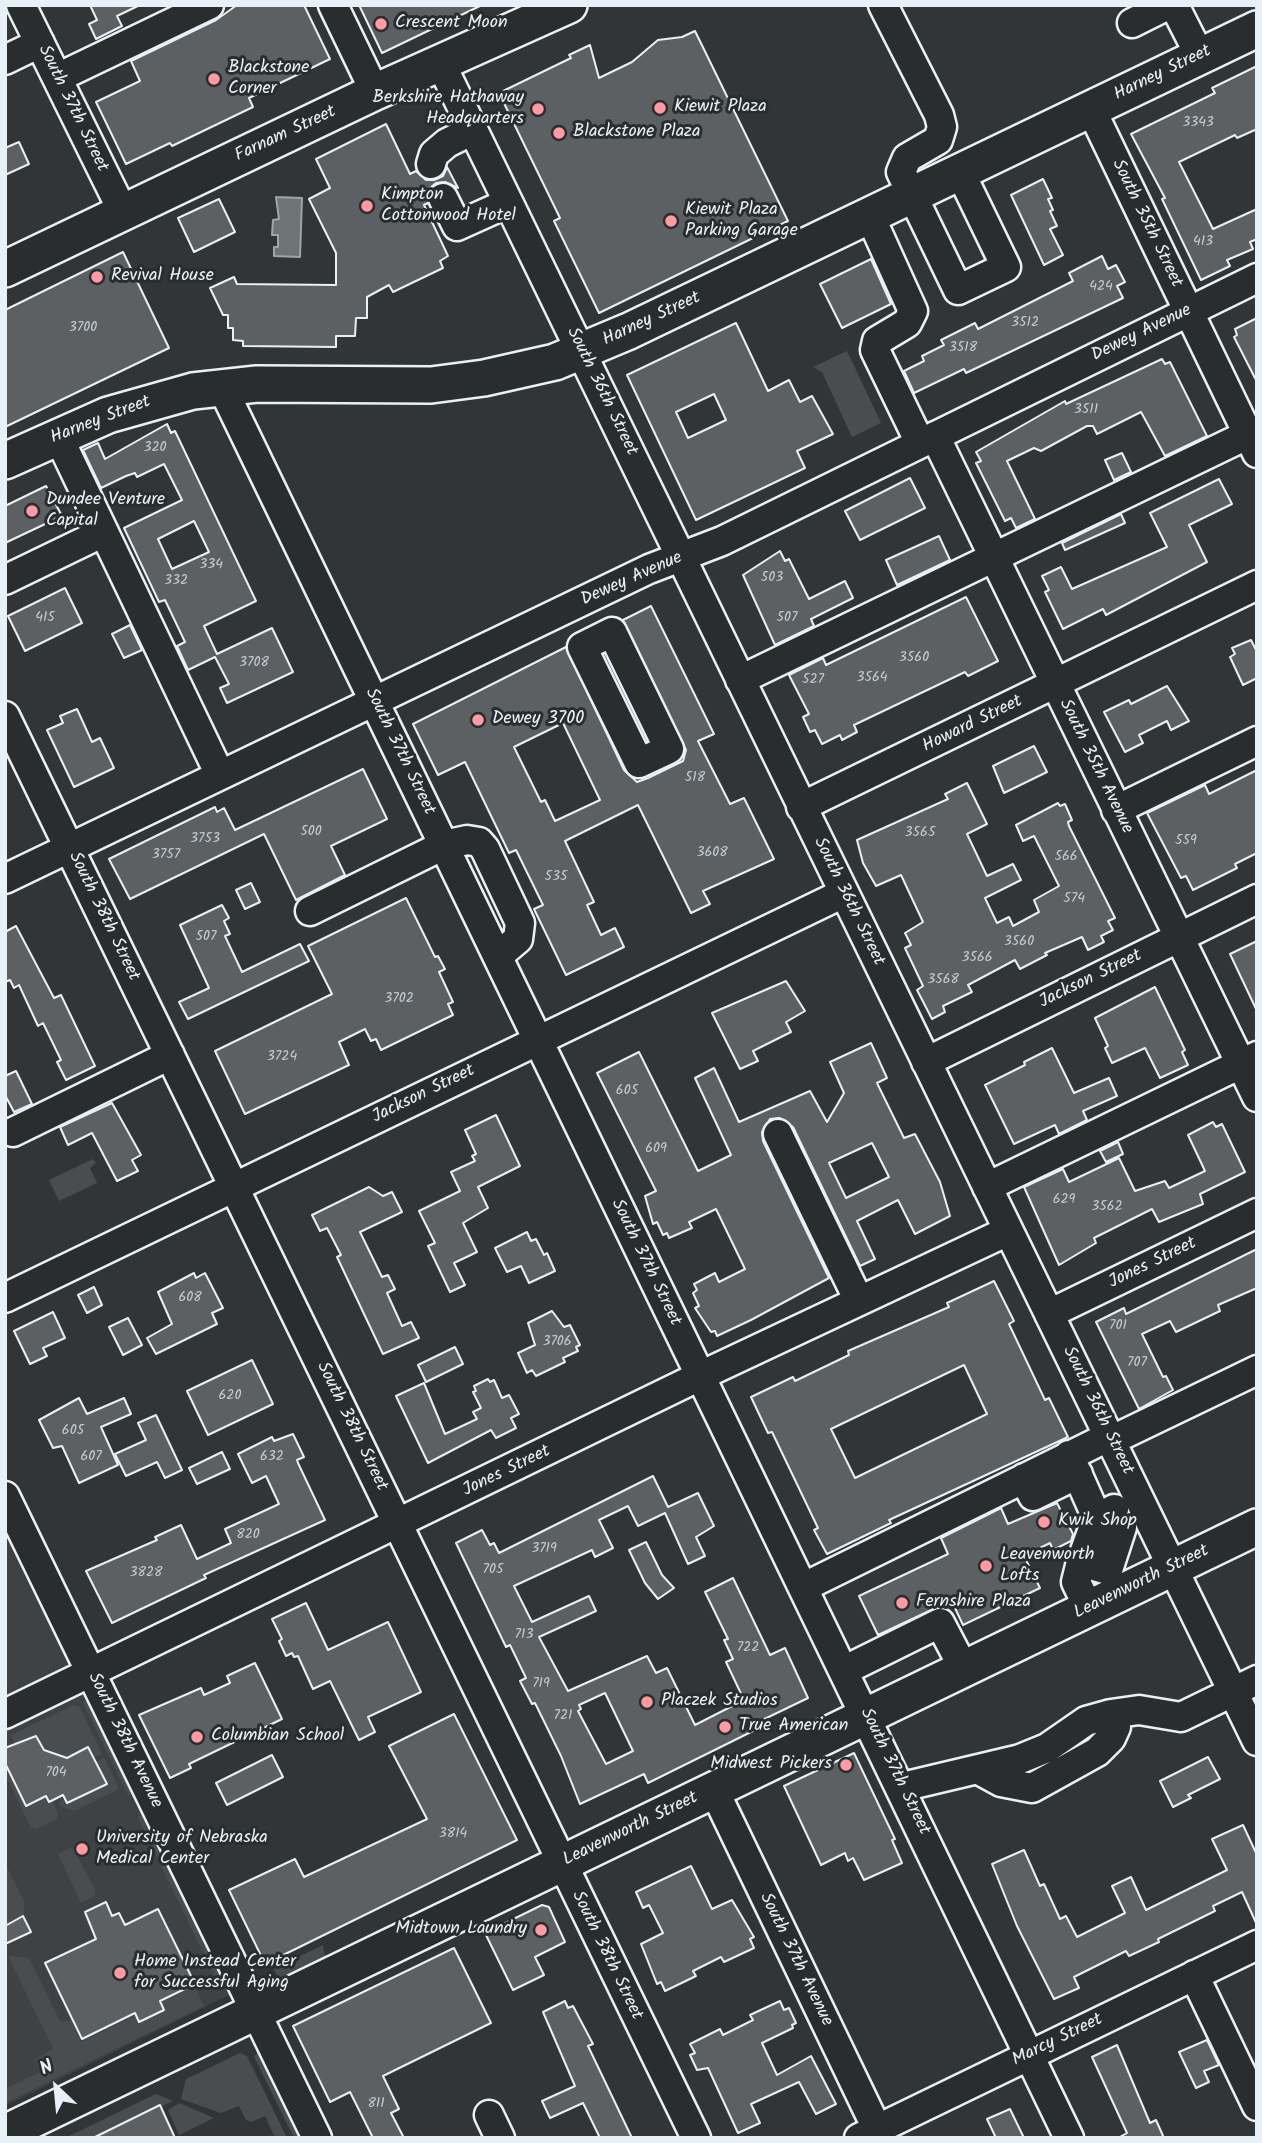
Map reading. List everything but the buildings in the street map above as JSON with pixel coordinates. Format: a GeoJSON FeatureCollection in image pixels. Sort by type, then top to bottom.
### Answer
{"type":"FeatureCollection","features":[{"type":"Feature","properties":{"kind":"main road","name":"Farnam Street"},"geometry":{"type":"LineString","coordinates":[[5,269],[375,92],[569,5]]}},
{"type":"Feature","properties":{"kind":"main road","name":"Harney Street"},"geometry":{"type":"LineString","coordinates":[[5,461],[58,436],[136,405],[222,387],[291,384],[374,387],[431,385],[508,374],[582,352],[1257,29]]}},
{"type":"Feature","properties":{"kind":"main road","name":"Leavenworth Street"},"geometry":{"type":"LineString","coordinates":[[5,2133],[1257,1527]]}},
{"type":"Feature","properties":{"kind":"street","name":"South 37th Street"},"geometry":{"type":"LineString","coordinates":[[21,5],[122,212]]}},
{"type":"Feature","properties":{"kind":"street"},"geometry":{"type":"LineString","coordinates":[[57,78],[209,5]]}},
{"type":"Feature","properties":{"kind":"street"},"geometry":{"type":"LineString","coordinates":[[333,5],[375,92]]}},
{"type":"Feature","properties":{"kind":"street"},"geometry":{"type":"LineString","coordinates":[[883,5],[939,115],[942,127],[937,140],[918,150],[903,163],[901,172],[958,290],[1006,267],[960,172]]}},
{"type":"Feature","properties":{"kind":"street"},"geometry":{"type":"LineString","coordinates":[[1132,23],[1167,5]]}},
{"type":"Feature","properties":{"kind":"street"},"geometry":{"type":"LineString","coordinates":[[1174,5],[1200,56]]}},
{"type":"Feature","properties":{"kind":"street"},"geometry":{"type":"LineString","coordinates":[[5,60],[40,43]]}},
{"type":"Feature","properties":{"kind":"street","name":"South 36th Street"},"geometry":{"type":"LineString","coordinates":[[440,62],[1111,1438],[1172,1569],[1245,1686],[1257,1741]]}},
{"type":"Feature","properties":{"kind":"street","name":"South 35th Street"},"geometry":{"type":"LineString","coordinates":[[1091,109],[1254,439]]}},
{"type":"Feature","properties":{"kind":"street"},"geometry":{"type":"LineString","coordinates":[[431,164],[443,145],[473,130]]}},
{"type":"Feature","properties":{"kind":"street"},"geometry":{"type":"LineString","coordinates":[[443,198],[457,226],[508,203]]}},
{"type":"Feature","properties":{"kind":"street","name":"South 35th Avenue"},"geometry":{"type":"LineString","coordinates":[[870,216],[912,311],[907,323],[877,341],[875,350],[994,557],[1179,937],[1249,1060],[1257,1097]]}},
{"type":"Feature","properties":{"kind":"street","name":"Dewey Avenue"},"geometry":{"type":"LineString","coordinates":[[5,879],[579,603],[682,556],[722,541],[1257,278]]}},
{"type":"Feature","properties":{"kind":"street","name":"South 37th Street"},"geometry":{"type":"LineString","coordinates":[[222,387],[700,1376],[902,1787],[1069,2138]]}},
{"type":"Feature","properties":{"kind":"street"},"geometry":{"type":"LineString","coordinates":[[58,436],[220,775]]}},
{"type":"Feature","properties":{"kind":"street"},"geometry":{"type":"LineString","coordinates":[[740,680],[994,557],[1254,439]]}},
{"type":"Feature","properties":{"kind":"street"},"geometry":{"type":"LineString","coordinates":[[5,580],[104,532]]}},
{"type":"Feature","properties":{"kind":"street","name":"Howard Street"},"geometry":{"type":"LineString","coordinates":[[802,807],[1257,585]]}},
{"type":"Feature","properties":{"kind":"street"},"geometry":{"type":"LineString","coordinates":[[579,603],[596,640]]}},
{"type":"Feature","properties":{"kind":"street","name":"South 38th Street"},"geometry":{"type":"LineString","coordinates":[[5,716],[560,1864],[696,2138]]}},
{"type":"Feature","properties":{"kind":"street"},"geometry":{"type":"LineString","coordinates":[[1116,810],[1257,741]]}},
{"type":"Feature","properties":{"kind":"street"},"geometry":{"type":"LineString","coordinates":[[310,911],[444,845]]}},
{"type":"Feature","properties":{"kind":"street","name":"Jackson Street"},"geometry":{"type":"LineString","coordinates":[[5,1298],[844,893]]}},
{"type":"Feature","properties":{"kind":"street","name":"Jackson Street"},"geometry":{"type":"LineString","coordinates":[[926,1062],[1257,899]]}},
{"type":"Feature","properties":{"kind":"street"},"geometry":{"type":"LineString","coordinates":[[13,1132],[170,1055]]}},
{"type":"Feature","properties":{"kind":"street"},"geometry":{"type":"LineString","coordinates":[[987,1187],[1249,1060]]}},
{"type":"Feature","properties":{"kind":"street"},"geometry":{"type":"LineString","coordinates":[[778,1134],[859,1301]]}},
{"type":"Feature","properties":{"kind":"street","name":"Jones Street"},"geometry":{"type":"LineString","coordinates":[[1049,1314],[1257,1213]]}},
{"type":"Feature","properties":{"kind":"street","name":"Jones Street"},"geometry":{"type":"LineString","coordinates":[[5,1714],[700,1376],[1008,1231]]}},
{"type":"Feature","properties":{"kind":"street"},"geometry":{"type":"LineString","coordinates":[[804,1587],[1024,1478],[1074,1465],[1111,1438],[1257,1370]]}},
{"type":"Feature","properties":{"kind":"street"},"geometry":{"type":"LineString","coordinates":[[1074,1465],[1097,1518]]}},
{"type":"Feature","properties":{"kind":"street","name":"South 38th Avenue"},"geometry":{"type":"LineString","coordinates":[[5,1496],[317,2138]]}},
{"type":"Feature","properties":{"kind":"street"},"geometry":{"type":"LineString","coordinates":[[1089,1609],[1076,1582],[1097,1518],[1139,1496]]}},
{"type":"Feature","properties":{"kind":"street"},"geometry":{"type":"LineString","coordinates":[[845,1670],[940,1623],[964,1669]]}},
{"type":"Feature","properties":{"kind":"street"},"geometry":{"type":"LineString","coordinates":[[902,1787],[1020,1759],[1046,1748],[1086,1721],[1139,1710],[1181,1717],[1245,1686]]}},
{"type":"Feature","properties":{"kind":"street","name":"South 37th Avenue"},"geometry":{"type":"LineString","coordinates":[[714,1790],[868,2134]]}},
{"type":"Feature","properties":{"kind":"street","name":"Marcy Street"},"geometry":{"type":"LineString","coordinates":[[868,2134],[1257,1945]]}},
{"type":"Feature","properties":{"kind":"street"},"geometry":{"type":"LineString","coordinates":[[1194,1975],[1257,2106]]}},
{"type":"Feature","properties":{"kind":"shaded area"},"geometry":{"type":"Polygon","coordinates":[[[276,197],[302,198],[300,257],[274,256],[274,247],[278,247],[278,235],[272,235],[273,220],[279,219],[276,197]]]}},
{"type":"Feature","properties":{"kind":"shaded area"},"geometry":{"type":"Polygon","coordinates":[[[847,351],[881,423],[852,437],[822,372],[813,367],[847,351]]]}},
{"type":"Feature","properties":{"kind":"shaded area"},"geometry":{"type":"Polygon","coordinates":[[[93,1159],[96,1163],[90,1168],[97,1183],[59,1201],[49,1180],[93,1159]]]}},
{"type":"Feature","properties":{"kind":"shaded area","name":"University of Nebraska Medical Center"},"geometry":{"type":"Polygon","coordinates":[[[5,1533],[231,1994],[5,2106],[5,1533]]]}},
{"type":"Feature","properties":{"kind":"shaded area"},"geometry":{"type":"Polygon","coordinates":[[[88,1699],[131,1788],[129,1797],[83,1703],[88,1699]]]}},
{"type":"Feature","properties":{"kind":"shaded area"},"geometry":{"type":"Polygon","coordinates":[[[74,1705],[80,1707],[102,1754],[93,1758],[88,1748],[56,1764],[38,1739],[26,1738],[15,1744],[11,1735],[74,1705]]]}},
{"type":"Feature","properties":{"kind":"shaded area"},"geometry":{"type":"Polygon","coordinates":[[[104,1758],[119,1789],[74,1811],[60,1806],[58,1802],[65,1799],[67,1803],[106,1783],[96,1762],[104,1758]]]}},
{"type":"Feature","properties":{"kind":"shaded area"},"geometry":{"type":"Polygon","coordinates":[[[5,1763],[49,1801],[52,1800],[58,1814],[57,1819],[36,1829],[31,1828],[5,1774],[5,1763]]]}},
{"type":"Feature","properties":{"kind":"shaded area"},"geometry":{"type":"Polygon","coordinates":[[[142,1815],[224,1980],[222,1982],[217,1981],[140,1822],[138,1816],[142,1815]]]}},
{"type":"Feature","properties":{"kind":"shaded area"},"geometry":{"type":"Polygon","coordinates":[[[72,1847],[95,1889],[95,1896],[81,1903],[58,1854],[72,1847]]]}},
{"type":"Feature","properties":{"kind":"shaded area"},"geometry":{"type":"Polygon","coordinates":[[[5,1863],[24,1901],[24,1916],[5,1925],[5,1863]]]}},
{"type":"Feature","properties":{"kind":"shaded area"},"geometry":{"type":"Polygon","coordinates":[[[323,1945],[325,1956],[278,1978],[274,1969],[323,1945]]]}},
{"type":"Feature","properties":{"kind":"shaded area"},"geometry":{"type":"Polygon","coordinates":[[[8,1956],[29,1958],[60,2021],[71,2021],[81,2042],[194,1986],[204,2006],[5,2103],[5,2089],[40,2072],[36,2059],[53,2049],[8,1956]]]}},
{"type":"Feature","properties":{"kind":"shaded area"},"geometry":{"type":"Polygon","coordinates":[[[259,2051],[301,2138],[294,2138],[254,2057],[259,2051]]]}},
{"type":"Feature","properties":{"kind":"shaded area"},"geometry":{"type":"Polygon","coordinates":[[[240,2053],[247,2056],[287,2138],[275,2138],[265,2116],[251,2122],[246,2120],[239,2106],[221,2113],[181,2099],[186,2079],[240,2053]]]}},
{"type":"Feature","properties":{"kind":"shaded area"},"geometry":{"type":"Polygon","coordinates":[[[156,2094],[173,2101],[93,2138],[65,2138],[156,2094]]]}},
{"type":"Feature","properties":{"kind":"shaded area"},"geometry":{"type":"Polygon","coordinates":[[[179,2103],[214,2118],[179,2135],[168,2110],[179,2103]]]}},
{"type":"Feature","properties":{"kind":"place","name":"Crescent Moon"},"geometry":{"type":"Point","coordinates":[381,24]}},
{"type":"Feature","properties":{"kind":"place","name":"Blackstone Corner"},"geometry":{"type":"Point","coordinates":[214,79]}},
{"type":"Feature","properties":{"kind":"place","name":"Kiewit Plaza"},"geometry":{"type":"Point","coordinates":[660,108]}},
{"type":"Feature","properties":{"kind":"place","name":"Berkshire Hathaway Headquarters"},"geometry":{"type":"Point","coordinates":[538,109]}},
{"type":"Feature","properties":{"kind":"place","name":"Blackstone Plaza"},"geometry":{"type":"Point","coordinates":[559,133]}},
{"type":"Feature","properties":{"kind":"place","name":"Kimpton Cottonwood Hotel"},"geometry":{"type":"Point","coordinates":[367,206]}},
{"type":"Feature","properties":{"kind":"place","name":"Kiewit Plaza Parking Garage"},"geometry":{"type":"Point","coordinates":[671,221]}},
{"type":"Feature","properties":{"kind":"place","name":"Revival House"},"geometry":{"type":"Point","coordinates":[97,277]}},
{"type":"Feature","properties":{"kind":"place","name":"Dundee Venture Capital"},"geometry":{"type":"Point","coordinates":[32,511]}},
{"type":"Feature","properties":{"kind":"place","name":"Dewey 3700"},"geometry":{"type":"Point","coordinates":[478,720]}},
{"type":"Feature","properties":{"kind":"place","name":"Kwik Shop"},"geometry":{"type":"Point","coordinates":[1044,1522]}},
{"type":"Feature","properties":{"kind":"place","name":"Leavenworth Lofts"},"geometry":{"type":"Point","coordinates":[986,1566]}},
{"type":"Feature","properties":{"kind":"place","name":"Fernshire Plaza"},"geometry":{"type":"Point","coordinates":[902,1603]}},
{"type":"Feature","properties":{"kind":"place","name":"Placzek Studios"},"geometry":{"type":"Point","coordinates":[647,1702]}},
{"type":"Feature","properties":{"kind":"place","name":"True American"},"geometry":{"type":"Point","coordinates":[725,1727]}},
{"type":"Feature","properties":{"kind":"place","name":"Columbian School"},"geometry":{"type":"Point","coordinates":[197,1737]}},
{"type":"Feature","properties":{"kind":"place","name":"Midwest Pickers"},"geometry":{"type":"Point","coordinates":[846,1765]}},
{"type":"Feature","properties":{"kind":"place","name":"University of Nebraska Medical Center"},"geometry":{"type":"Point","coordinates":[82,1849]}},
{"type":"Feature","properties":{"kind":"place","name":"Midtown Laundry"},"geometry":{"type":"Point","coordinates":[541,1930]}},
{"type":"Feature","properties":{"kind":"place","name":"Home Instead Center for Successful Aging"},"geometry":{"type":"Point","coordinates":[120,1973]}}]}
